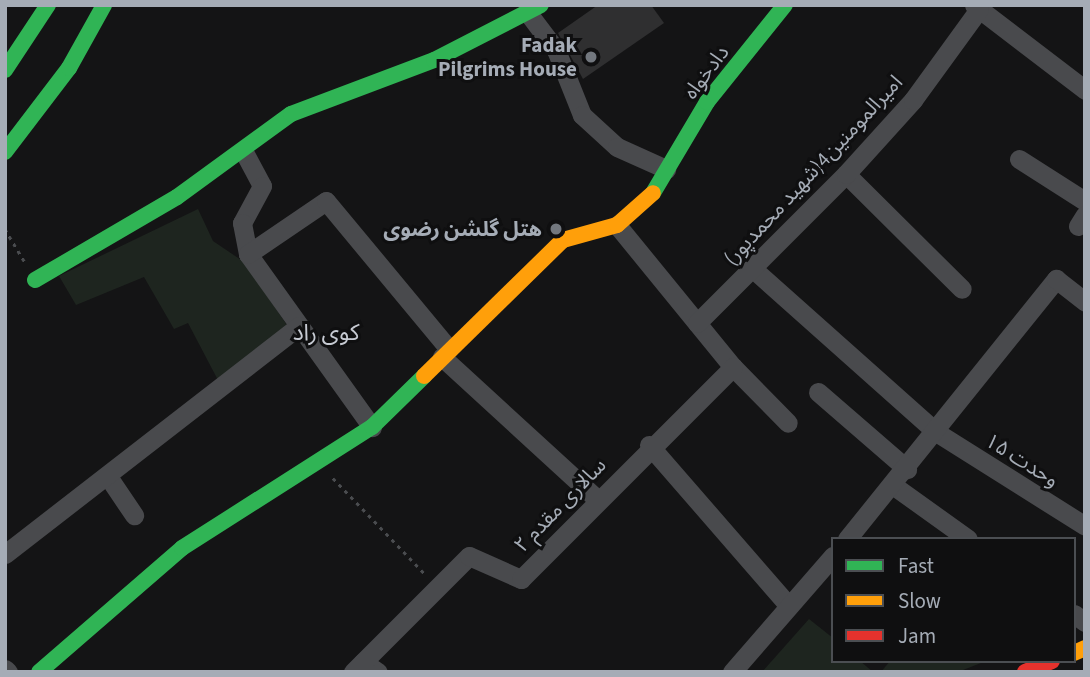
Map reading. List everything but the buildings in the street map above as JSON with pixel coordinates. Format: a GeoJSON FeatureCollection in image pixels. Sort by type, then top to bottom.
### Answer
{"type":"FeatureCollection","features":[{"type":"Feature","properties":{"kind":"street"},"geometry":{"type":"LineString","coordinates":[[5,70],[48,5]]}},
{"type":"Feature","properties":{"kind":"street"},"geometry":{"type":"LineString","coordinates":[[5,152],[69,68],[104,5]]}},
{"type":"Feature","properties":{"kind":"street","name":"دادخواه"},"geometry":{"type":"LineString","coordinates":[[617,225],[651,197],[708,102],[785,5]]}},
{"type":"Feature","properties":{"kind":"street"},"geometry":{"type":"LineString","coordinates":[[976,7],[1085,90]]}},
{"type":"Feature","properties":{"kind":"street","name":"امیرالمومنین4(شهید محمدپور)"},"geometry":{"type":"LineString","coordinates":[[697,323],[846,174],[913,100],[976,7]]}},
{"type":"Feature","properties":{"kind":"street"},"geometry":{"type":"LineString","coordinates":[[35,280],[244,152],[291,114],[434,60],[534,9],[556,50],[582,115],[617,147],[667,169]]}},
{"type":"Feature","properties":{"kind":"street"},"geometry":{"type":"LineString","coordinates":[[244,152],[262,186],[242,223],[248,254],[372,427]]}},
{"type":"Feature","properties":{"kind":"street"},"geometry":{"type":"LineString","coordinates":[[1019,159],[1085,201]]}},
{"type":"Feature","properties":{"kind":"street"},"geometry":{"type":"LineString","coordinates":[[846,174],[962,289]]}},
{"type":"Feature","properties":{"kind":"street"},"geometry":{"type":"LineString","coordinates":[[248,254],[326,201],[445,353],[597,499]]}},
{"type":"Feature","properties":{"kind":"street"},"geometry":{"type":"LineString","coordinates":[[39,672],[182,548],[372,427],[563,240],[617,225],[733,367],[788,423]]}},
{"type":"Feature","properties":{"kind":"street","name":"وحدت ۱۵"},"geometry":{"type":"LineString","coordinates":[[752,268],[936,432],[1085,526]]}},
{"type":"Feature","properties":{"kind":"street"},"geometry":{"type":"LineString","coordinates":[[849,537],[894,486],[1056,279],[1085,302]]}},
{"type":"Feature","properties":{"kind":"street"},"geometry":{"type":"LineString","coordinates":[[5,554],[108,478],[299,326]]}},
{"type":"Feature","properties":{"kind":"street","name":"سالاری مقدم ۲"},"geometry":{"type":"LineString","coordinates":[[365,668],[436,585],[471,556],[518,581],[649,445],[733,367]]}},
{"type":"Feature","properties":{"kind":"street"},"geometry":{"type":"LineString","coordinates":[[818,392],[907,469]]}},
{"type":"Feature","properties":{"kind":"street"},"geometry":{"type":"LineString","coordinates":[[649,445],[789,606]]}},
{"type":"Feature","properties":{"kind":"street"},"geometry":{"type":"LineString","coordinates":[[108,478],[134,515]]}},
{"type":"Feature","properties":{"kind":"street"},"geometry":{"type":"LineString","coordinates":[[894,486],[965,537]]}},
{"type":"Feature","properties":{"kind":"street"},"geometry":{"type":"LineString","coordinates":[[732,672],[831,558]]}},
{"type":"Feature","properties":{"kind":"street"},"geometry":{"type":"LineString","coordinates":[[1025,672],[1047,663]]}},
{"type":"Feature","properties":{"kind":"path"},"geometry":{"type":"LineString","coordinates":[[5,229],[35,280]]}},
{"type":"Feature","properties":{"kind":"path"},"geometry":{"type":"LineString","coordinates":[[317,460],[436,585]]}},
{"type":"Feature","properties":{"kind":"shaded area"},"geometry":{"type":"Polygon","coordinates":[[[198,209],[213,241],[244,262],[289,328],[220,384],[188,323],[174,329],[144,277],[76,305],[59,276],[198,209]]]}},
{"type":"Feature","properties":{"kind":"shaded area"},"geometry":{"type":"Polygon","coordinates":[[[809,619],[831,636],[831,663],[862,663],[873,672],[762,672],[809,619]]]}},
{"type":"Feature","properties":{"kind":"shaded area"},"geometry":{"type":"Polygon","coordinates":[[[888,663],[981,663],[958,672],[881,672],[888,663]]]}},
{"type":"Feature","properties":{"kind":"traffic: fast"},"geometry":{"type":"LineString","coordinates":[[5,70],[48,5]]}},
{"type":"Feature","properties":{"kind":"traffic: fast"},"geometry":{"type":"LineString","coordinates":[[5,152],[69,68],[104,5]]}},
{"type":"Feature","properties":{"kind":"traffic: fast"},"geometry":{"type":"LineString","coordinates":[[35,280],[177,197],[291,114],[434,60],[541,5]]}},
{"type":"Feature","properties":{"kind":"traffic: fast"},"geometry":{"type":"LineString","coordinates":[[653,193],[707,102],[785,5]]}},
{"type":"Feature","properties":{"kind":"traffic: fast"},"geometry":{"type":"LineString","coordinates":[[39,672],[182,548],[372,427],[424,376]]}},
{"type":"Feature","properties":{"kind":"traffic: slow"},"geometry":{"type":"LineString","coordinates":[[424,376],[563,240],[617,225],[653,193]]}},
{"type":"Feature","properties":{"kind":"traffic: slow"},"geometry":{"type":"LineString","coordinates":[[1076,652],[1085,648]]}},
{"type":"Feature","properties":{"kind":"traffic: jam"},"geometry":{"type":"LineString","coordinates":[[1025,672],[1047,663]]}},
{"type":"Feature","properties":{"kind":"place","name":"Fadak Pilgrims House"},"geometry":{"type":"Point","coordinates":[591,57]}},
{"type":"Feature","properties":{"kind":"place","name":"هتل گلشن رضوی"},"geometry":{"type":"Point","coordinates":[556,229]}},
{"type":"Feature","properties":{"kind":"district","name":"کوی راد"},"geometry":{"type":"Point","coordinates":[326,333]}}]}
